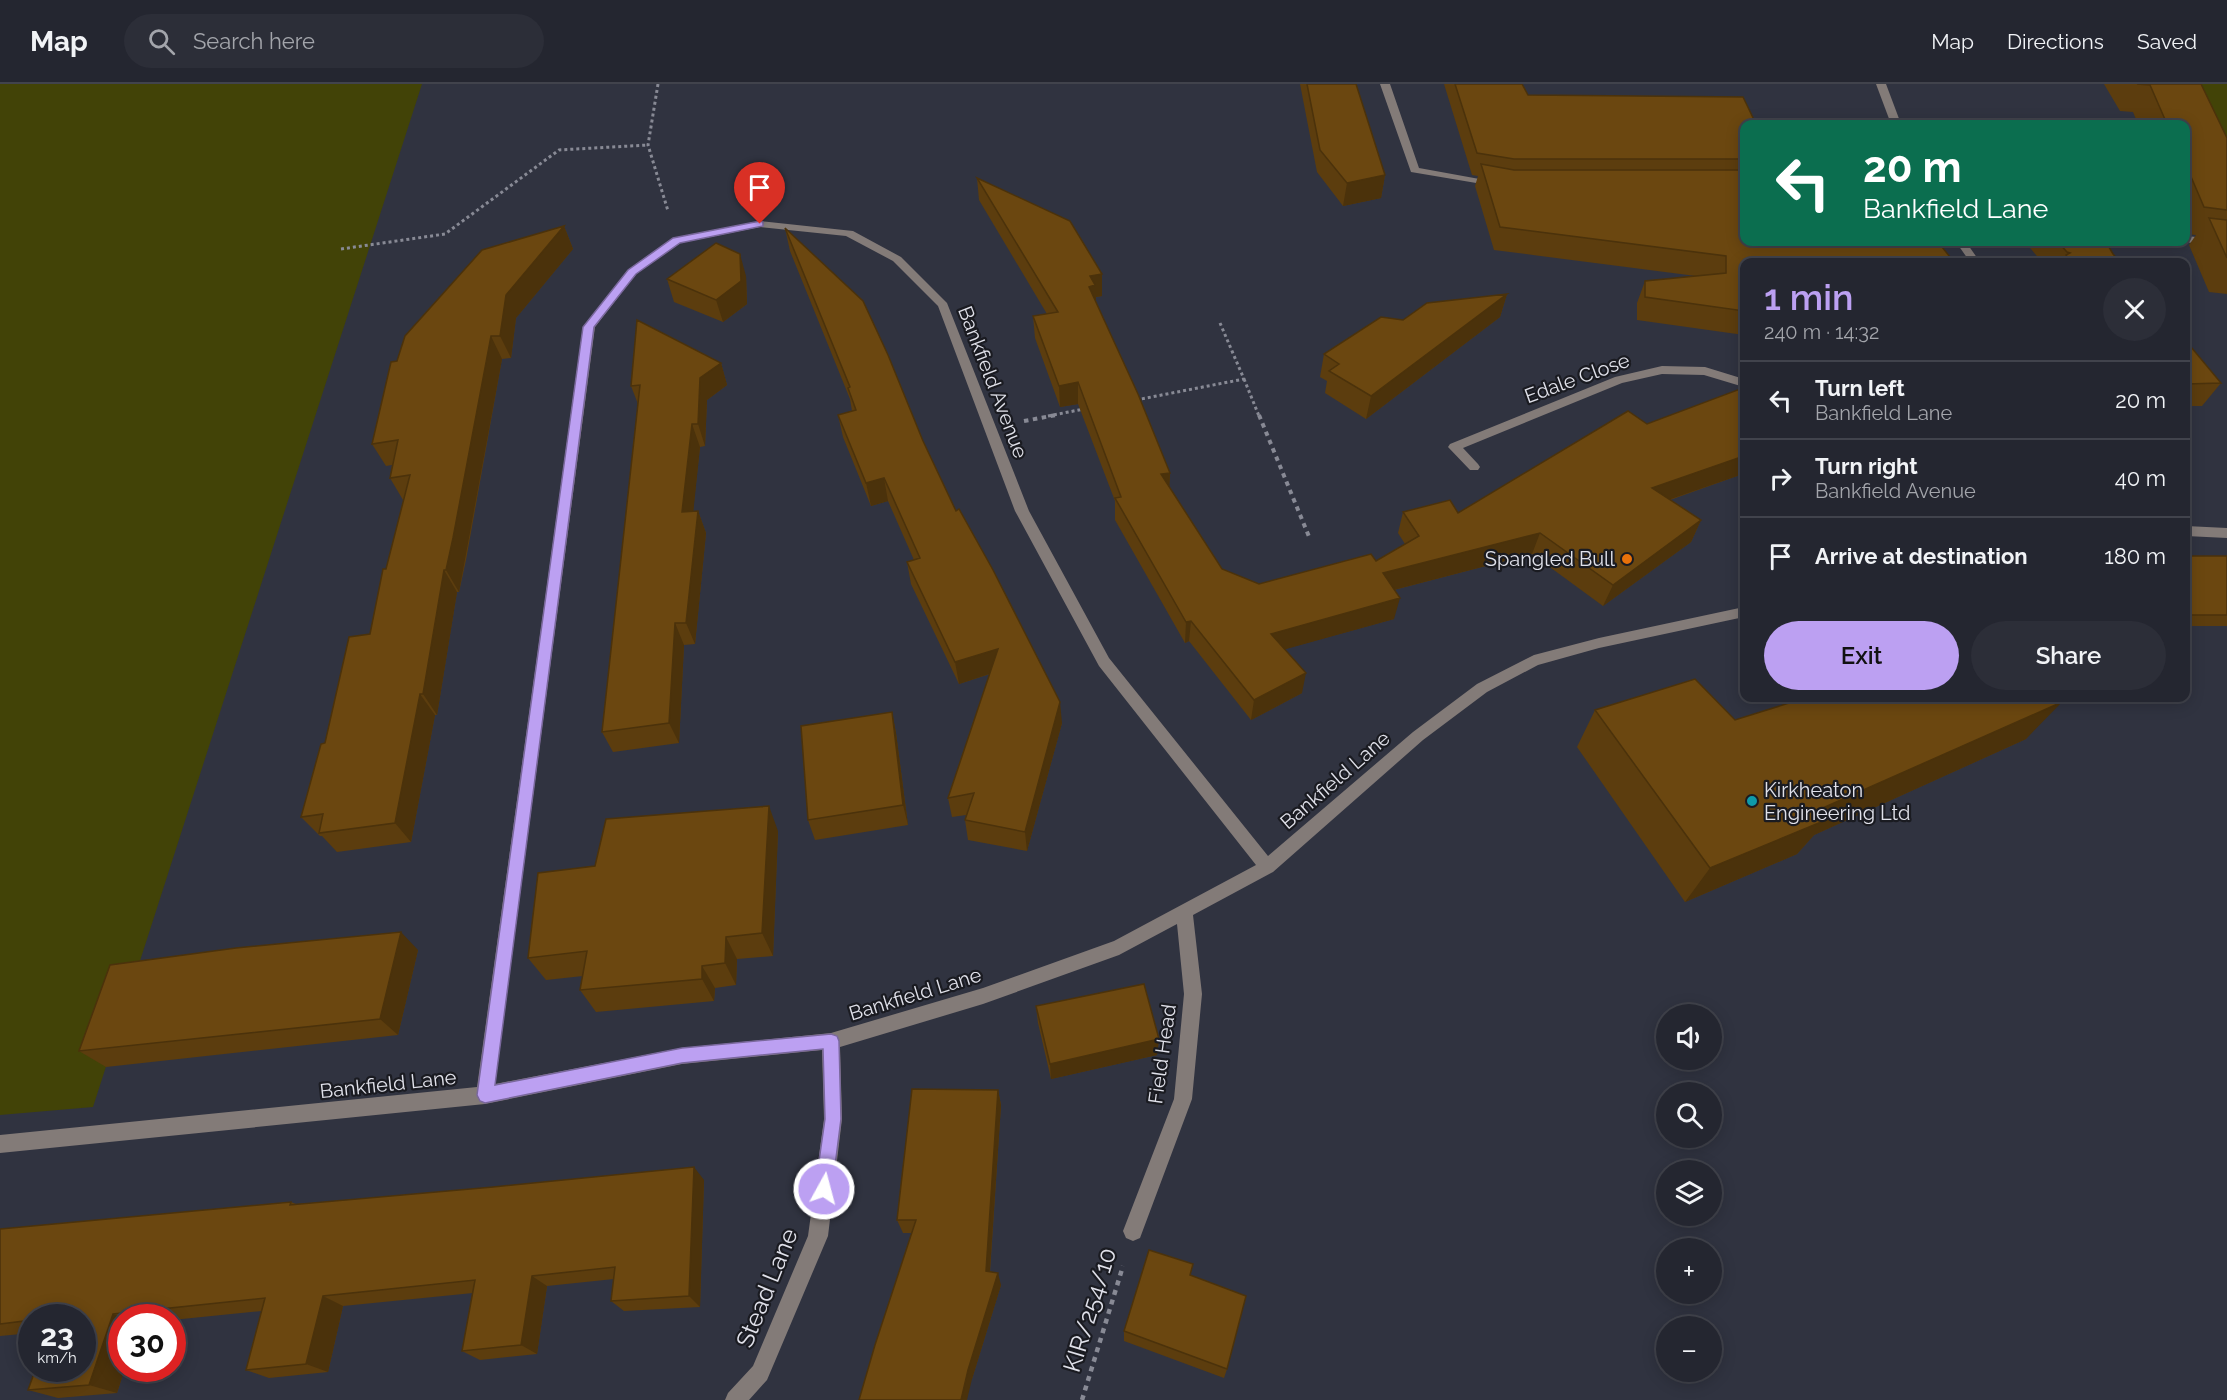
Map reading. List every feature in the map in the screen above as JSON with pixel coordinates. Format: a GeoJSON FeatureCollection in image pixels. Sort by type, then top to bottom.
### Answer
{"type":"FeatureCollection","features":[{"type":"Feature","properties":{"kind":"street"},"geometry":{"type":"LineString","coordinates":[[1385,84],[1415,170],[1508,187]]}},
{"type":"Feature","properties":{"kind":"street"},"geometry":{"type":"LineString","coordinates":[[1881,84],[1894,120]]}},
{"type":"Feature","properties":{"kind":"street","name":"Bankfield Avenue"},"geometry":{"type":"LineString","coordinates":[[485,1095],[589,327],[632,272],[677,240],[760,224],[849,233],[897,259],[943,306],[1022,511],[1104,662],[1268,867]]}},
{"type":"Feature","properties":{"kind":"street"},"geometry":{"type":"LineString","coordinates":[[2190,238],[2227,243]]}},
{"type":"Feature","properties":{"kind":"street","name":"Edale Close"},"geometry":{"type":"LineString","coordinates":[[1474,467],[1454,447],[1619,380],[1662,370],[1705,370],[1740,382]]}},
{"type":"Feature","properties":{"kind":"street"},"geometry":{"type":"LineString","coordinates":[[2190,531],[2227,533]]}},
{"type":"Feature","properties":{"kind":"street","name":"Bankfield Lane"},"geometry":{"type":"LineString","coordinates":[[0,1144],[485,1095],[682,1056],[831,1041],[983,996],[1109,951],[1268,867],[1418,736],[1482,688],[1545,658],[1599,643],[1740,613]]}},
{"type":"Feature","properties":{"kind":"street","name":"Field Head"},"geometry":{"type":"LineString","coordinates":[[1133,1231],[1183,1099],[1193,994],[1184,912]]}},
{"type":"Feature","properties":{"kind":"street","name":"Stead Lane"},"geometry":{"type":"LineString","coordinates":[[735,1400],[760,1373],[818,1236],[833,1119],[831,1041]]}},
{"type":"Feature","properties":{"kind":"path"},"geometry":{"type":"LineString","coordinates":[[658,84],[648,145],[677,240]]}},
{"type":"Feature","properties":{"kind":"path"},"geometry":{"type":"LineString","coordinates":[[341,249],[445,234],[559,150],[648,145]]}},
{"type":"Feature","properties":{"kind":"path"},"geometry":{"type":"LineString","coordinates":[[1220,323],[1310,539]]}},
{"type":"Feature","properties":{"kind":"path"},"geometry":{"type":"LineString","coordinates":[[1129,401],[1244,379]]}},
{"type":"Feature","properties":{"kind":"path"},"geometry":{"type":"LineString","coordinates":[[991,427],[1094,408]]}},
{"type":"Feature","properties":{"kind":"path","name":"KIR/254/10"},"geometry":{"type":"LineString","coordinates":[[1082,1400],[1133,1231]]}},
{"type":"Feature","properties":{"kind":"shaded area"},"geometry":{"type":"Polygon","coordinates":[[[0,84],[422,84],[93,1107],[0,1115],[0,84]]]}},
{"type":"Feature","properties":{"kind":"shaded area"},"geometry":{"type":"Polygon","coordinates":[[[2174,84],[2227,84],[2227,172],[2174,84]]]}},
{"type":"Feature","properties":{"kind":"building"},"geometry":{"type":"Polygon","coordinates":[[[1307,84],[1356,84],[1385,175],[1347,183],[1320,150],[1307,84]]]}},
{"type":"Feature","properties":{"kind":"building"},"geometry":{"type":"Polygon","coordinates":[[[1455,84],[1522,84],[1528,95],[1743,97],[1754,120],[1740,120],[1740,159],[1514,159],[1477,153],[1455,84]]]}},
{"type":"Feature","properties":{"kind":"building"},"geometry":{"type":"Polygon","coordinates":[[[2137,84],[2201,84],[2227,138],[2227,210],[2204,207],[2190,174],[2190,120],[2165,120],[2150,85],[2137,84]]]}},
{"type":"Feature","properties":{"kind":"building"},"geometry":{"type":"Polygon","coordinates":[[[1481,164],[1514,170],[1740,170],[1740,246],[1941,246],[1951,258],[1740,258],[1740,310],[1645,297],[1645,281],[1726,273],[1726,256],[1500,227],[1481,164]]]}},
{"type":"Feature","properties":{"kind":"building"},"geometry":{"type":"Polygon","coordinates":[[[977,178],[1070,221],[1102,274],[1090,276],[1095,285],[1089,287],[1138,394],[1170,473],[1161,474],[1222,569],[1259,584],[1371,554],[1376,561],[1419,536],[1403,512],[1450,500],[1458,513],[1628,411],[1647,424],[1740,389],[1740,457],[1652,488],[1701,520],[1613,585],[1540,533],[1383,573],[1400,598],[1271,634],[1306,673],[1254,700],[1191,621],[1186,622],[1115,498],[1121,497],[1078,382],[1059,386],[1033,316],[1058,312],[977,178]]]}},
{"type":"Feature","properties":{"kind":"building"},"geometry":{"type":"Polygon","coordinates":[[[2209,218],[2227,220],[2227,258],[2209,218]]]}},
{"type":"Feature","properties":{"kind":"building"},"geometry":{"type":"Polygon","coordinates":[[[564,226],[506,295],[500,336],[491,336],[453,538],[446,570],[444,570],[423,694],[420,694],[395,823],[319,833],[323,814],[301,817],[321,744],[325,743],[349,637],[370,634],[383,569],[386,569],[410,475],[390,478],[398,440],[372,444],[391,362],[397,361],[405,336],[482,250],[564,226]]]}},
{"type":"Feature","properties":{"kind":"building"},"geometry":{"type":"Polygon","coordinates":[[[785,228],[863,301],[923,441],[956,511],[959,509],[993,570],[1060,702],[1025,832],[965,820],[974,793],[948,798],[998,649],[955,662],[907,562],[920,558],[884,478],[866,483],[838,415],[856,410],[848,388],[850,387],[785,228]]]}},
{"type":"Feature","properties":{"kind":"building"},"geometry":{"type":"Polygon","coordinates":[[[716,243],[740,254],[741,281],[716,300],[667,279],[716,243]]]}},
{"type":"Feature","properties":{"kind":"building"},"geometry":{"type":"Polygon","coordinates":[[[2062,246],[2108,246],[2116,258],[2069,258],[2066,255],[2070,253],[2062,246]]]}},
{"type":"Feature","properties":{"kind":"building"},"geometry":{"type":"Polygon","coordinates":[[[1507,294],[1371,396],[1329,371],[1339,364],[1324,354],[1381,317],[1403,320],[1427,303],[1507,294]]]}},
{"type":"Feature","properties":{"kind":"building"},"geometry":{"type":"Polygon","coordinates":[[[637,320],[721,363],[700,378],[698,424],[692,424],[682,512],[698,511],[686,623],[675,623],[669,723],[602,732],[640,385],[631,386],[637,320]]]}},
{"type":"Feature","properties":{"kind":"building"},"geometry":{"type":"Polygon","coordinates":[[[2190,346],[2221,383],[2190,384],[2190,346]]]}},
{"type":"Feature","properties":{"kind":"building"},"geometry":{"type":"Polygon","coordinates":[[[2190,556],[2227,556],[2227,615],[2190,615],[2190,556]]]}},
{"type":"Feature","properties":{"kind":"building","name":"Kirkheaton Engineering Ltd"},"geometry":{"type":"Polygon","coordinates":[[[1695,679],[1735,720],[1792,702],[2062,702],[1818,810],[1826,820],[1710,868],[1595,710],[1695,679]]]}},
{"type":"Feature","properties":{"kind":"building"},"geometry":{"type":"Polygon","coordinates":[[[892,712],[903,805],[808,820],[801,726],[892,712]]]}},
{"type":"Feature","properties":{"kind":"building"},"geometry":{"type":"Polygon","coordinates":[[[769,806],[762,933],[726,937],[725,963],[702,966],[702,979],[580,990],[587,951],[528,958],[538,873],[595,866],[606,819],[769,806]]]}},
{"type":"Feature","properties":{"kind":"building"},"geometry":{"type":"Polygon","coordinates":[[[401,932],[380,1019],[79,1051],[110,965],[236,948],[401,932]]]}},
{"type":"Feature","properties":{"kind":"building"},"geometry":{"type":"Polygon","coordinates":[[[1144,984],[1159,1039],[1050,1064],[1036,1006],[1144,984]]]}},
{"type":"Feature","properties":{"kind":"building"},"geometry":{"type":"Polygon","coordinates":[[[912,1089],[998,1090],[986,1271],[998,1273],[961,1400],[859,1400],[916,1220],[897,1220],[912,1089]]]}},
{"type":"Feature","properties":{"kind":"building"},"geometry":{"type":"Polygon","coordinates":[[[694,1167],[689,1296],[611,1301],[615,1267],[532,1276],[521,1345],[462,1351],[475,1280],[323,1296],[306,1364],[246,1370],[265,1298],[186,1306],[186,1304],[108,1304],[108,1329],[96,1364],[96,1304],[18,1304],[18,1322],[0,1324],[0,1229],[291,1202],[290,1205],[694,1167]]]}},
{"type":"Feature","properties":{"kind":"building"},"geometry":{"type":"Polygon","coordinates":[[[1149,1250],[1193,1264],[1190,1275],[1246,1296],[1227,1369],[1124,1331],[1149,1250]]]}},
{"type":"Feature","properties":{"kind":"building"},"geometry":{"type":"Polygon","coordinates":[[[31,1382],[90,1382],[89,1385],[28,1390],[31,1382]]]}},
{"type":"Feature","properties":{"kind":"place","name":"Spangled Bull"},"geometry":{"type":"Point","coordinates":[1627,559]}},
{"type":"Feature","properties":{"kind":"place","name":"Kirkheaton Engineering Ltd"},"geometry":{"type":"Point","coordinates":[1752,801]}},
{"type":"Feature","properties":{"kind":"route"},"geometry":{"type":"LineString","coordinates":[[760,224],[677,240],[632,272],[589,327],[485,1095],[682,1056],[831,1041],[833,1119],[824,1189]]}}]}
